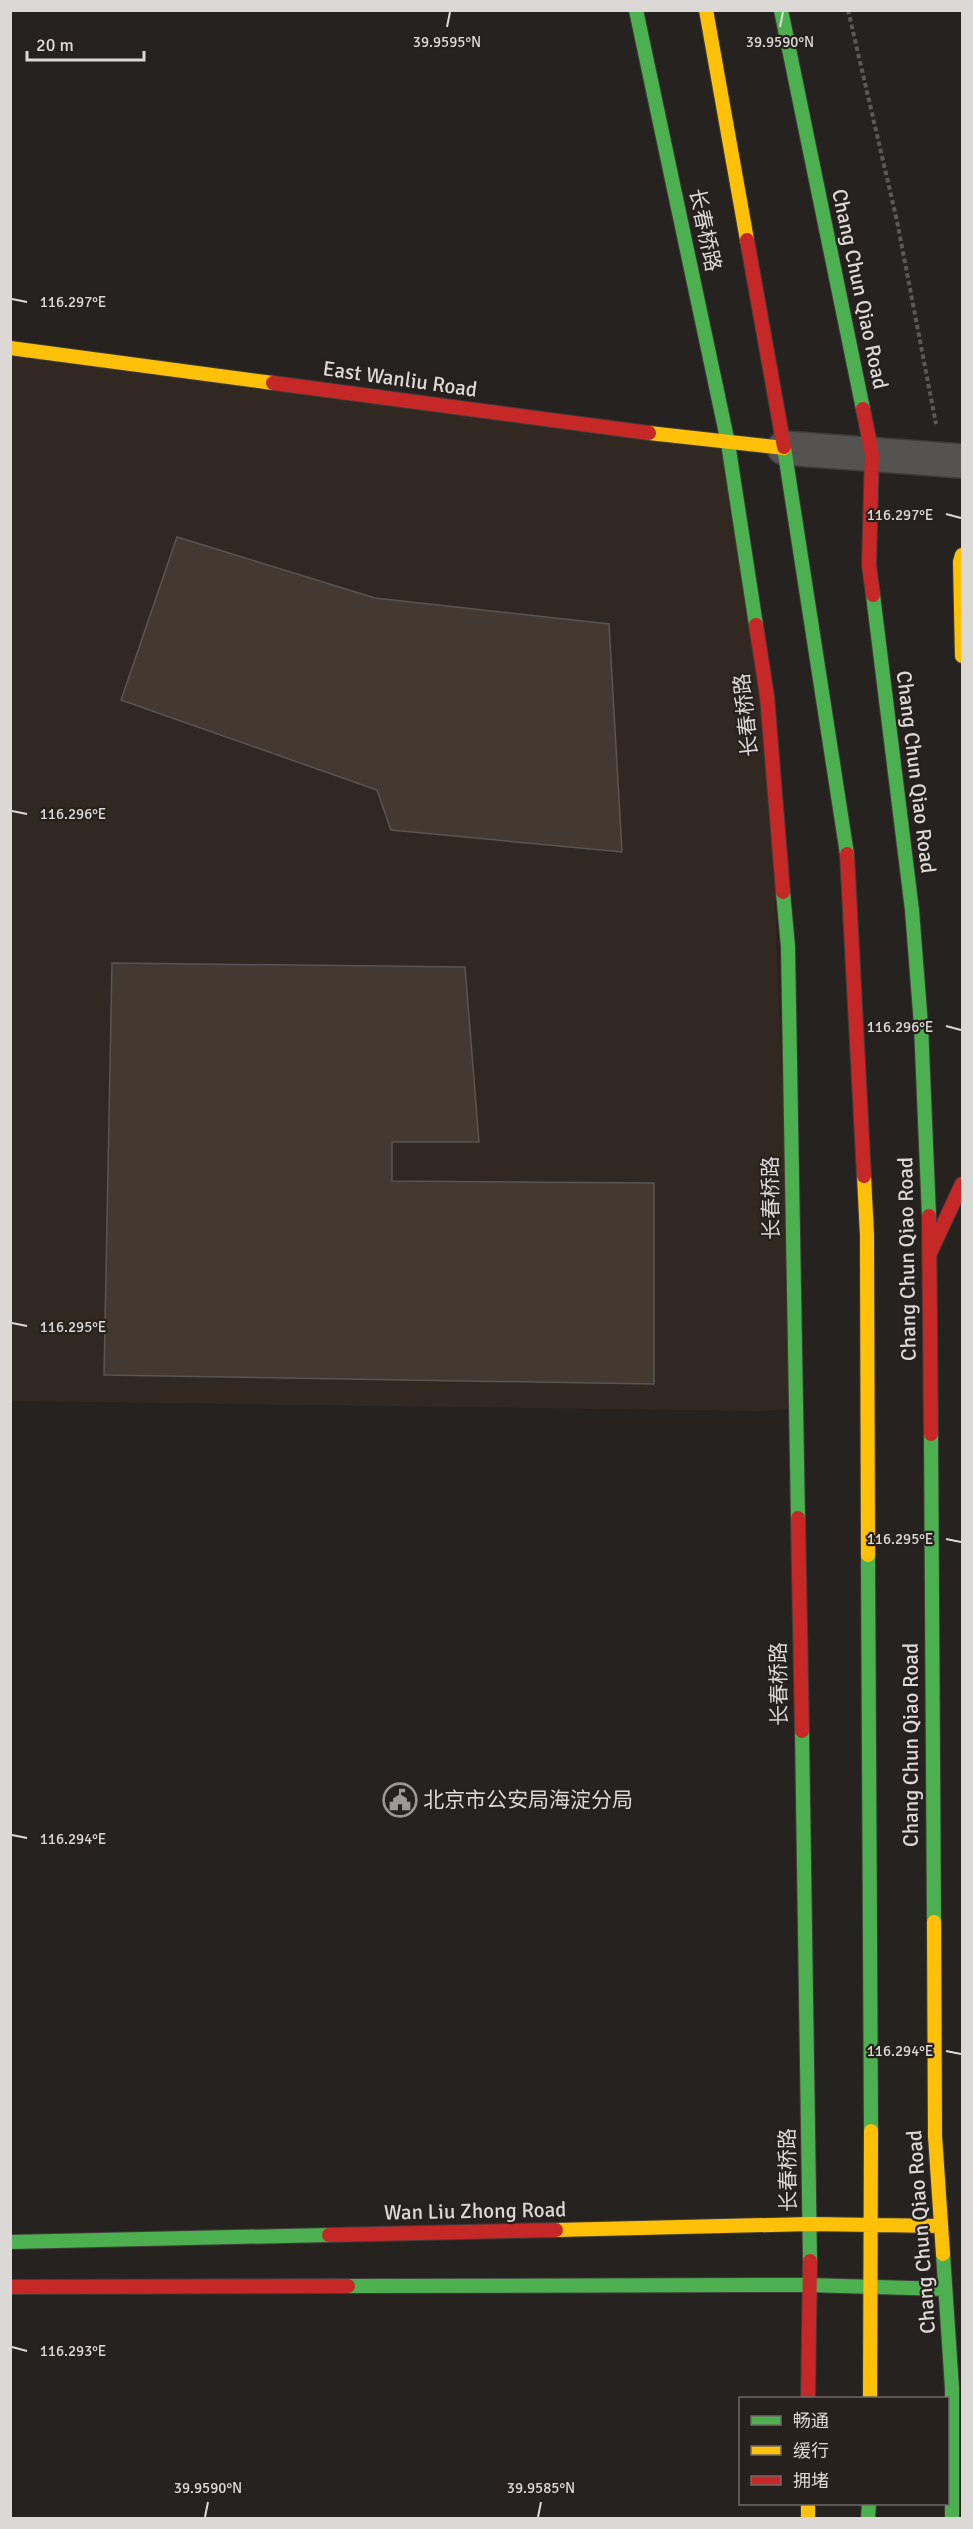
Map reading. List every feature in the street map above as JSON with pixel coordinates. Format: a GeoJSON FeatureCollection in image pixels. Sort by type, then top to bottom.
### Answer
{"type":"FeatureCollection","features":[{"type":"Feature","properties":{"kind":"main road","name":"长春桥路"},"geometry":{"type":"LineString","coordinates":[[636,10],[728,443],[767,696],[788,947],[810,2224],[807,2285],[808,2397]]}},
{"type":"Feature","properties":{"kind":"main road","name":"Chang Chun Qiao Road"},"geometry":{"type":"LineString","coordinates":[[706,10],[784,448],[846,842],[867,1236],[870,2397]]}},
{"type":"Feature","properties":{"kind":"main road","name":"Chang Chun Qiao Road"},"geometry":{"type":"LineString","coordinates":[[782,10],[872,454],[869,565],[912,910],[921,1025],[930,1253],[935,2124],[952,2388],[952,2518]]}},
{"type":"Feature","properties":{"kind":"main road","name":"East Wanliu Road"},"geometry":{"type":"LineString","coordinates":[[10,348],[728,443],[784,448]]}},
{"type":"Feature","properties":{"kind":"main road"},"geometry":{"type":"LineString","coordinates":[[963,555],[960,573],[963,656]]}},
{"type":"Feature","properties":{"kind":"main road"},"geometry":{"type":"LineString","coordinates":[[930,1253],[963,1184]]}},
{"type":"Feature","properties":{"kind":"main road","name":"Wan Liu Zhong Road"},"geometry":{"type":"LineString","coordinates":[[10,2242],[810,2224],[941,2226]]}},
{"type":"Feature","properties":{"kind":"main road"},"geometry":{"type":"LineString","coordinates":[[10,2287],[807,2285],[945,2289]]}},
{"type":"Feature","properties":{"kind":"street"},"geometry":{"type":"LineString","coordinates":[[784,448],[953,461]]}},
{"type":"Feature","properties":{"kind":"path"},"geometry":{"type":"LineString","coordinates":[[848,10],[953,461]]}},
{"type":"Feature","properties":{"kind":"shaded area"},"geometry":{"type":"Polygon","coordinates":[[[11,348],[728,443],[767,696],[795,1409],[756,1411],[11,1401],[11,348]]]}},
{"type":"Feature","properties":{"kind":"building"},"geometry":{"type":"Polygon","coordinates":[[[177,537],[375,598],[609,624],[622,852],[391,830],[377,790],[121,700],[177,537]]]}},
{"type":"Feature","properties":{"kind":"building"},"geometry":{"type":"Polygon","coordinates":[[[112,963],[465,967],[479,1142],[392,1142],[392,1181],[654,1183],[654,1384],[104,1375],[112,963]]]}},
{"type":"Feature","properties":{"kind":"traffic: fast"},"geometry":{"type":"LineString","coordinates":[[636,10],[728,443],[756,625]]}},
{"type":"Feature","properties":{"kind":"traffic: fast"},"geometry":{"type":"LineString","coordinates":[[781,10],[863,409]]}},
{"type":"Feature","properties":{"kind":"traffic: fast"},"geometry":{"type":"LineString","coordinates":[[784,447],[847,854]]}},
{"type":"Feature","properties":{"kind":"traffic: fast"},"geometry":{"type":"LineString","coordinates":[[873,595],[912,910],[921,1025],[929,1216]]}},
{"type":"Feature","properties":{"kind":"traffic: fast"},"geometry":{"type":"LineString","coordinates":[[783,892],[788,947],[798,1518]]}},
{"type":"Feature","properties":{"kind":"traffic: fast"},"geometry":{"type":"LineString","coordinates":[[931,1434],[934,1922]]}},
{"type":"Feature","properties":{"kind":"traffic: fast"},"geometry":{"type":"LineString","coordinates":[[868,1555],[871,2131]]}},
{"type":"Feature","properties":{"kind":"traffic: fast"},"geometry":{"type":"LineString","coordinates":[[802,1731],[810,2261]]}},
{"type":"Feature","properties":{"kind":"traffic: fast"},"geometry":{"type":"LineString","coordinates":[[10,2242],[329,2235]]}},
{"type":"Feature","properties":{"kind":"traffic: fast"},"geometry":{"type":"LineString","coordinates":[[943,2254],[952,2388],[952,2518]]}},
{"type":"Feature","properties":{"kind":"traffic: fast"},"geometry":{"type":"LineString","coordinates":[[348,2286],[807,2285],[945,2289]]}},
{"type":"Feature","properties":{"kind":"traffic: fast"},"geometry":{"type":"LineString","coordinates":[[868,2518],[869,2505]]}},
{"type":"Feature","properties":{"kind":"traffic: slow"},"geometry":{"type":"LineString","coordinates":[[706,10],[747,240]]}},
{"type":"Feature","properties":{"kind":"traffic: slow"},"geometry":{"type":"LineString","coordinates":[[10,348],[273,383]]}},
{"type":"Feature","properties":{"kind":"traffic: slow"},"geometry":{"type":"LineString","coordinates":[[649,433],[784,448]]}},
{"type":"Feature","properties":{"kind":"traffic: slow"},"geometry":{"type":"LineString","coordinates":[[962,555],[960,562],[962,656]]}},
{"type":"Feature","properties":{"kind":"traffic: slow"},"geometry":{"type":"LineString","coordinates":[[864,1176],[867,1236],[868,1555]]}},
{"type":"Feature","properties":{"kind":"traffic: slow"},"geometry":{"type":"LineString","coordinates":[[934,1922],[935,2136],[943,2254]]}},
{"type":"Feature","properties":{"kind":"traffic: slow"},"geometry":{"type":"LineString","coordinates":[[870,2397],[871,2131]]}},
{"type":"Feature","properties":{"kind":"traffic: slow"},"geometry":{"type":"LineString","coordinates":[[556,2230],[810,2224],[941,2226]]}},
{"type":"Feature","properties":{"kind":"traffic: slow"},"geometry":{"type":"LineString","coordinates":[[808,2505],[808,2518]]}},
{"type":"Feature","properties":{"kind":"traffic: jam"},"geometry":{"type":"LineString","coordinates":[[747,240],[784,447]]}},
{"type":"Feature","properties":{"kind":"traffic: jam"},"geometry":{"type":"LineString","coordinates":[[273,383],[649,433]]}},
{"type":"Feature","properties":{"kind":"traffic: jam"},"geometry":{"type":"LineString","coordinates":[[863,409],[872,454],[869,565],[873,595]]}},
{"type":"Feature","properties":{"kind":"traffic: jam"},"geometry":{"type":"LineString","coordinates":[[756,625],[767,696],[783,892]]}},
{"type":"Feature","properties":{"kind":"traffic: jam"},"geometry":{"type":"LineString","coordinates":[[847,854],[864,1176]]}},
{"type":"Feature","properties":{"kind":"traffic: jam"},"geometry":{"type":"LineString","coordinates":[[930,1253],[962,1184]]}},
{"type":"Feature","properties":{"kind":"traffic: jam"},"geometry":{"type":"LineString","coordinates":[[929,1216],[931,1434]]}},
{"type":"Feature","properties":{"kind":"traffic: jam"},"geometry":{"type":"LineString","coordinates":[[798,1518],[802,1731]]}},
{"type":"Feature","properties":{"kind":"traffic: jam"},"geometry":{"type":"LineString","coordinates":[[329,2235],[556,2230]]}},
{"type":"Feature","properties":{"kind":"traffic: jam"},"geometry":{"type":"LineString","coordinates":[[808,2397],[810,2261]]}},
{"type":"Feature","properties":{"kind":"traffic: jam"},"geometry":{"type":"LineString","coordinates":[[10,2287],[348,2286]]}},
{"type":"Feature","properties":{"kind":"place","name":"北京市公安局海淀分局"},"geometry":{"type":"Point","coordinates":[400,1800]}}]}
